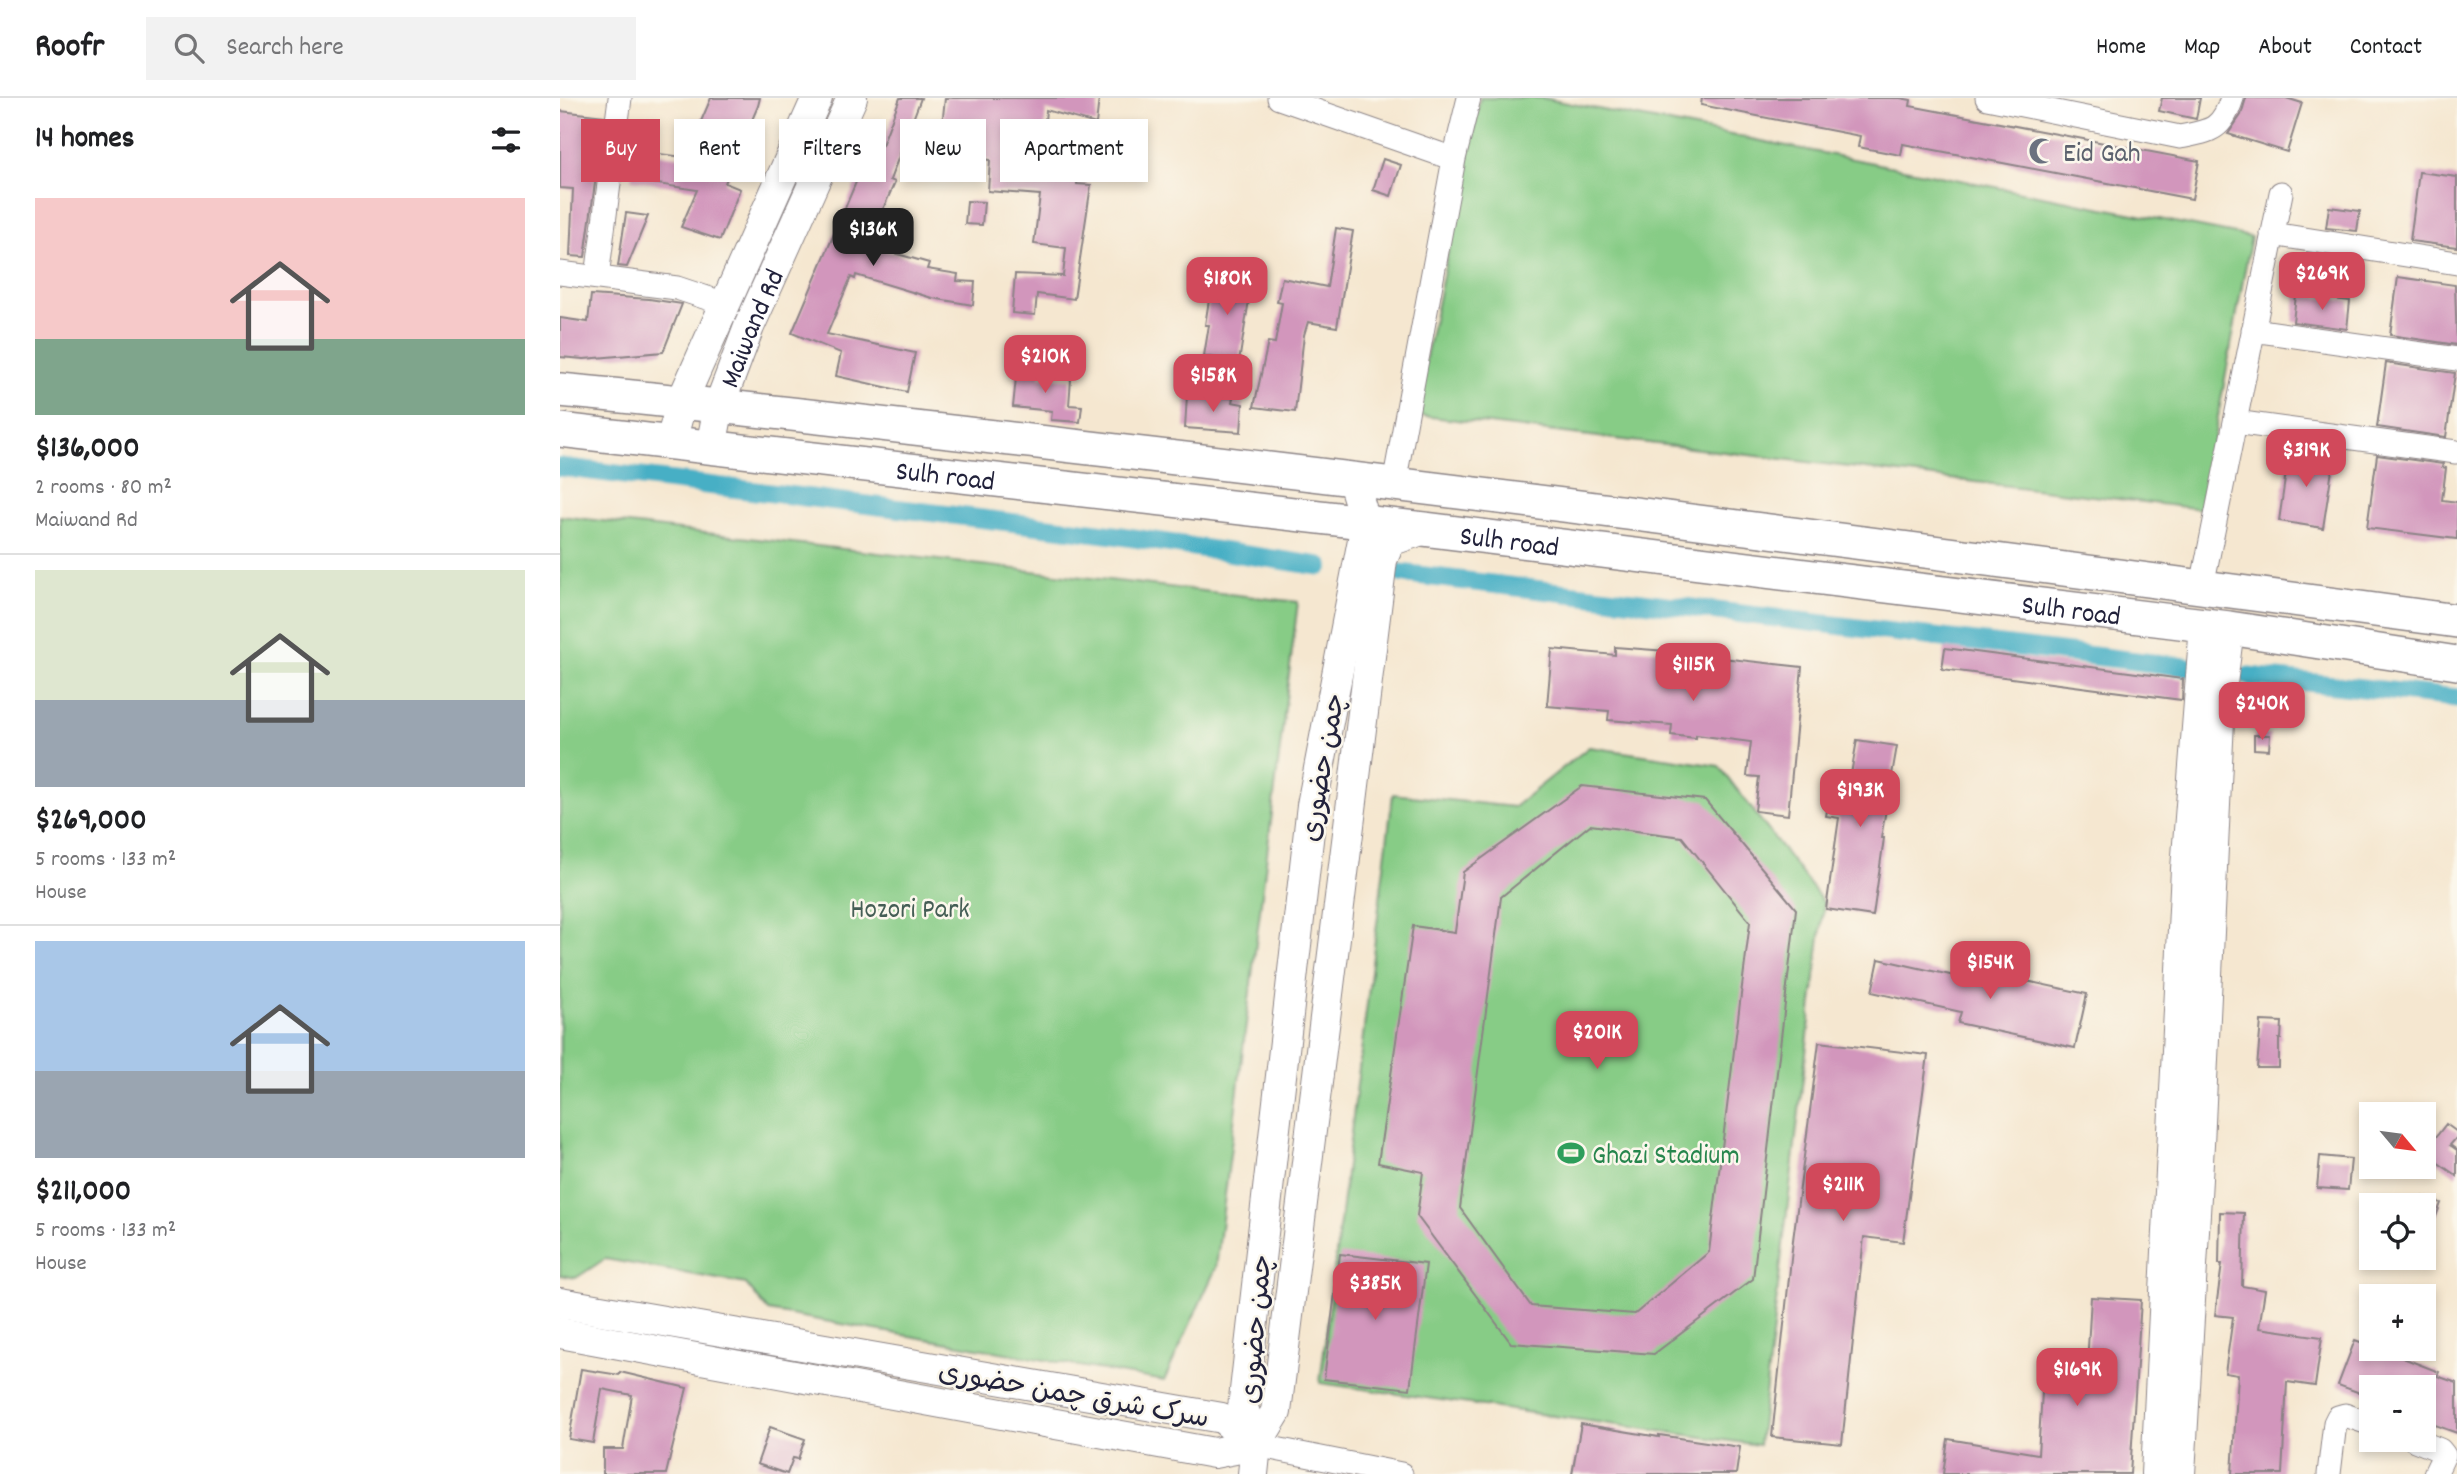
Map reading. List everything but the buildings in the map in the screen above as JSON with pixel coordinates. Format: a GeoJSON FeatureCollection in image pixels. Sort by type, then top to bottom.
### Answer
{"type":"FeatureCollection","features":[{"type":"Feature","properties":{"kind":"highway","name":"Sulh road"},"geometry":{"type":"LineString","coordinates":[[560,390],[682,401],[1352,478],[2457,621]]}},
{"type":"Feature","properties":{"kind":"highway","name":"Sulh road"},"geometry":{"type":"LineString","coordinates":[[560,430],[1424,529],[2217,626],[2457,663]]}},
{"type":"Feature","properties":{"kind":"highway"},"geometry":{"type":"LineString","coordinates":[[1560,504],[1575,548]]}},
{"type":"Feature","properties":{"kind":"main road","name":"Maiwand Rd"},"geometry":{"type":"LineString","coordinates":[[671,441],[682,401],[817,98]]}},
{"type":"Feature","properties":{"kind":"main road","name":"Maiwand Rd"},"geometry":{"type":"LineString","coordinates":[[711,447],[719,406],[749,327],[852,98]]}},
{"type":"Feature","properties":{"kind":"main road","name":"چمن حضوری"},"geometry":{"type":"LineString","coordinates":[[1254,1460],[1243,1408],[1312,805],[1366,524],[1352,478]]}},
{"type":"Feature","properties":{"kind":"main road","name":"چمن حضوری"},"geometry":{"type":"LineString","coordinates":[[1254,1460],[1276,1412],[1382,560],[1390,541],[1424,529]]}},
{"type":"Feature","properties":{"kind":"main road"},"geometry":{"type":"LineString","coordinates":[[2156,1474],[2186,869],[2217,626]]}},
{"type":"Feature","properties":{"kind":"main road"},"geometry":{"type":"LineString","coordinates":[[2180,1474],[2220,699],[2217,626]]}},
{"type":"Feature","properties":{"kind":"main road","name":"سرک شرق چمن حضوری"},"geometry":{"type":"LineString","coordinates":[[560,1303],[1222,1418],[1254,1460]]}},
{"type":"Feature","properties":{"kind":"main road","name":"سرک شرق چمن حضوری"},"geometry":{"type":"LineString","coordinates":[[560,1333],[1254,1460]]}},
{"type":"Feature","properties":{"kind":"street"},"geometry":{"type":"LineString","coordinates":[[597,277],[620,98]]}},
{"type":"Feature","properties":{"kind":"street"},"geometry":{"type":"LineString","coordinates":[[1279,98],[1454,159]]}},
{"type":"Feature","properties":{"kind":"street"},"geometry":{"type":"LineString","coordinates":[[1394,484],[1454,159],[1469,98]]}},
{"type":"Feature","properties":{"kind":"street"},"geometry":{"type":"LineString","coordinates":[[1987,98],[2180,137],[2209,131],[2226,115],[2232,98]]}},
{"type":"Feature","properties":{"kind":"street"},"geometry":{"type":"LineString","coordinates":[[2202,586],[2281,193]]}},
{"type":"Feature","properties":{"kind":"street"},"geometry":{"type":"LineString","coordinates":[[2272,234],[2457,263]]}},
{"type":"Feature","properties":{"kind":"street"},"geometry":{"type":"LineString","coordinates":[[560,273],[677,288],[725,304]]}},
{"type":"Feature","properties":{"kind":"street"},"geometry":{"type":"LineString","coordinates":[[2253,330],[2457,359]]}},
{"type":"Feature","properties":{"kind":"street"},"geometry":{"type":"LineString","coordinates":[[2235,422],[2456,452]]}},
{"type":"Feature","properties":{"kind":"street"},"geometry":{"type":"LineString","coordinates":[[2329,1474],[2338,1417],[2345,1415],[2359,1420]]}},
{"type":"Feature","properties":{"kind":"street"},"geometry":{"type":"LineString","coordinates":[[2435,1474],[2444,1455],[2436,1448]]}},
{"type":"Feature","properties":{"kind":"street"},"geometry":{"type":"LineString","coordinates":[[1254,1460],[1401,1474]]}},
{"type":"Feature","properties":{"kind":"green space"},"geometry":{"type":"Polygon","coordinates":[[[1480,98],[1542,98],[2251,237],[2201,509],[1414,415],[1480,98]]]}},
{"type":"Feature","properties":{"kind":"green space","name":"Hozori Park"},"geometry":{"type":"Polygon","coordinates":[[[560,516],[1298,602],[1216,1268],[1164,1381],[768,1311],[746,1284],[605,1259],[576,1278],[560,1275],[560,516]]]}},
{"type":"Feature","properties":{"kind":"green space","name":"Ghazi Stadium"},"geometry":{"type":"Polygon","coordinates":[[[1589,747],[1719,766],[1824,903],[1759,1445],[1320,1383],[1393,794],[1514,807],[1589,747]]]}},
{"type":"Feature","properties":{"kind":"waterway"},"geometry":{"type":"LineString","coordinates":[[560,467],[1114,535],[1320,566]]}},
{"type":"Feature","properties":{"kind":"waterway"},"geometry":{"type":"LineString","coordinates":[[1400,573],[2194,668]]}},
{"type":"Feature","properties":{"kind":"waterway"},"geometry":{"type":"LineString","coordinates":[[2249,676],[2457,698]]}},
{"type":"Feature","properties":{"kind":"place","name":"Eid Gah"},"geometry":{"type":"Point","coordinates":[2042,151]}},
{"type":"Feature","properties":{"kind":"place","name":"Ghazi Stadium"},"geometry":{"type":"Point","coordinates":[1571,1153]}}]}
